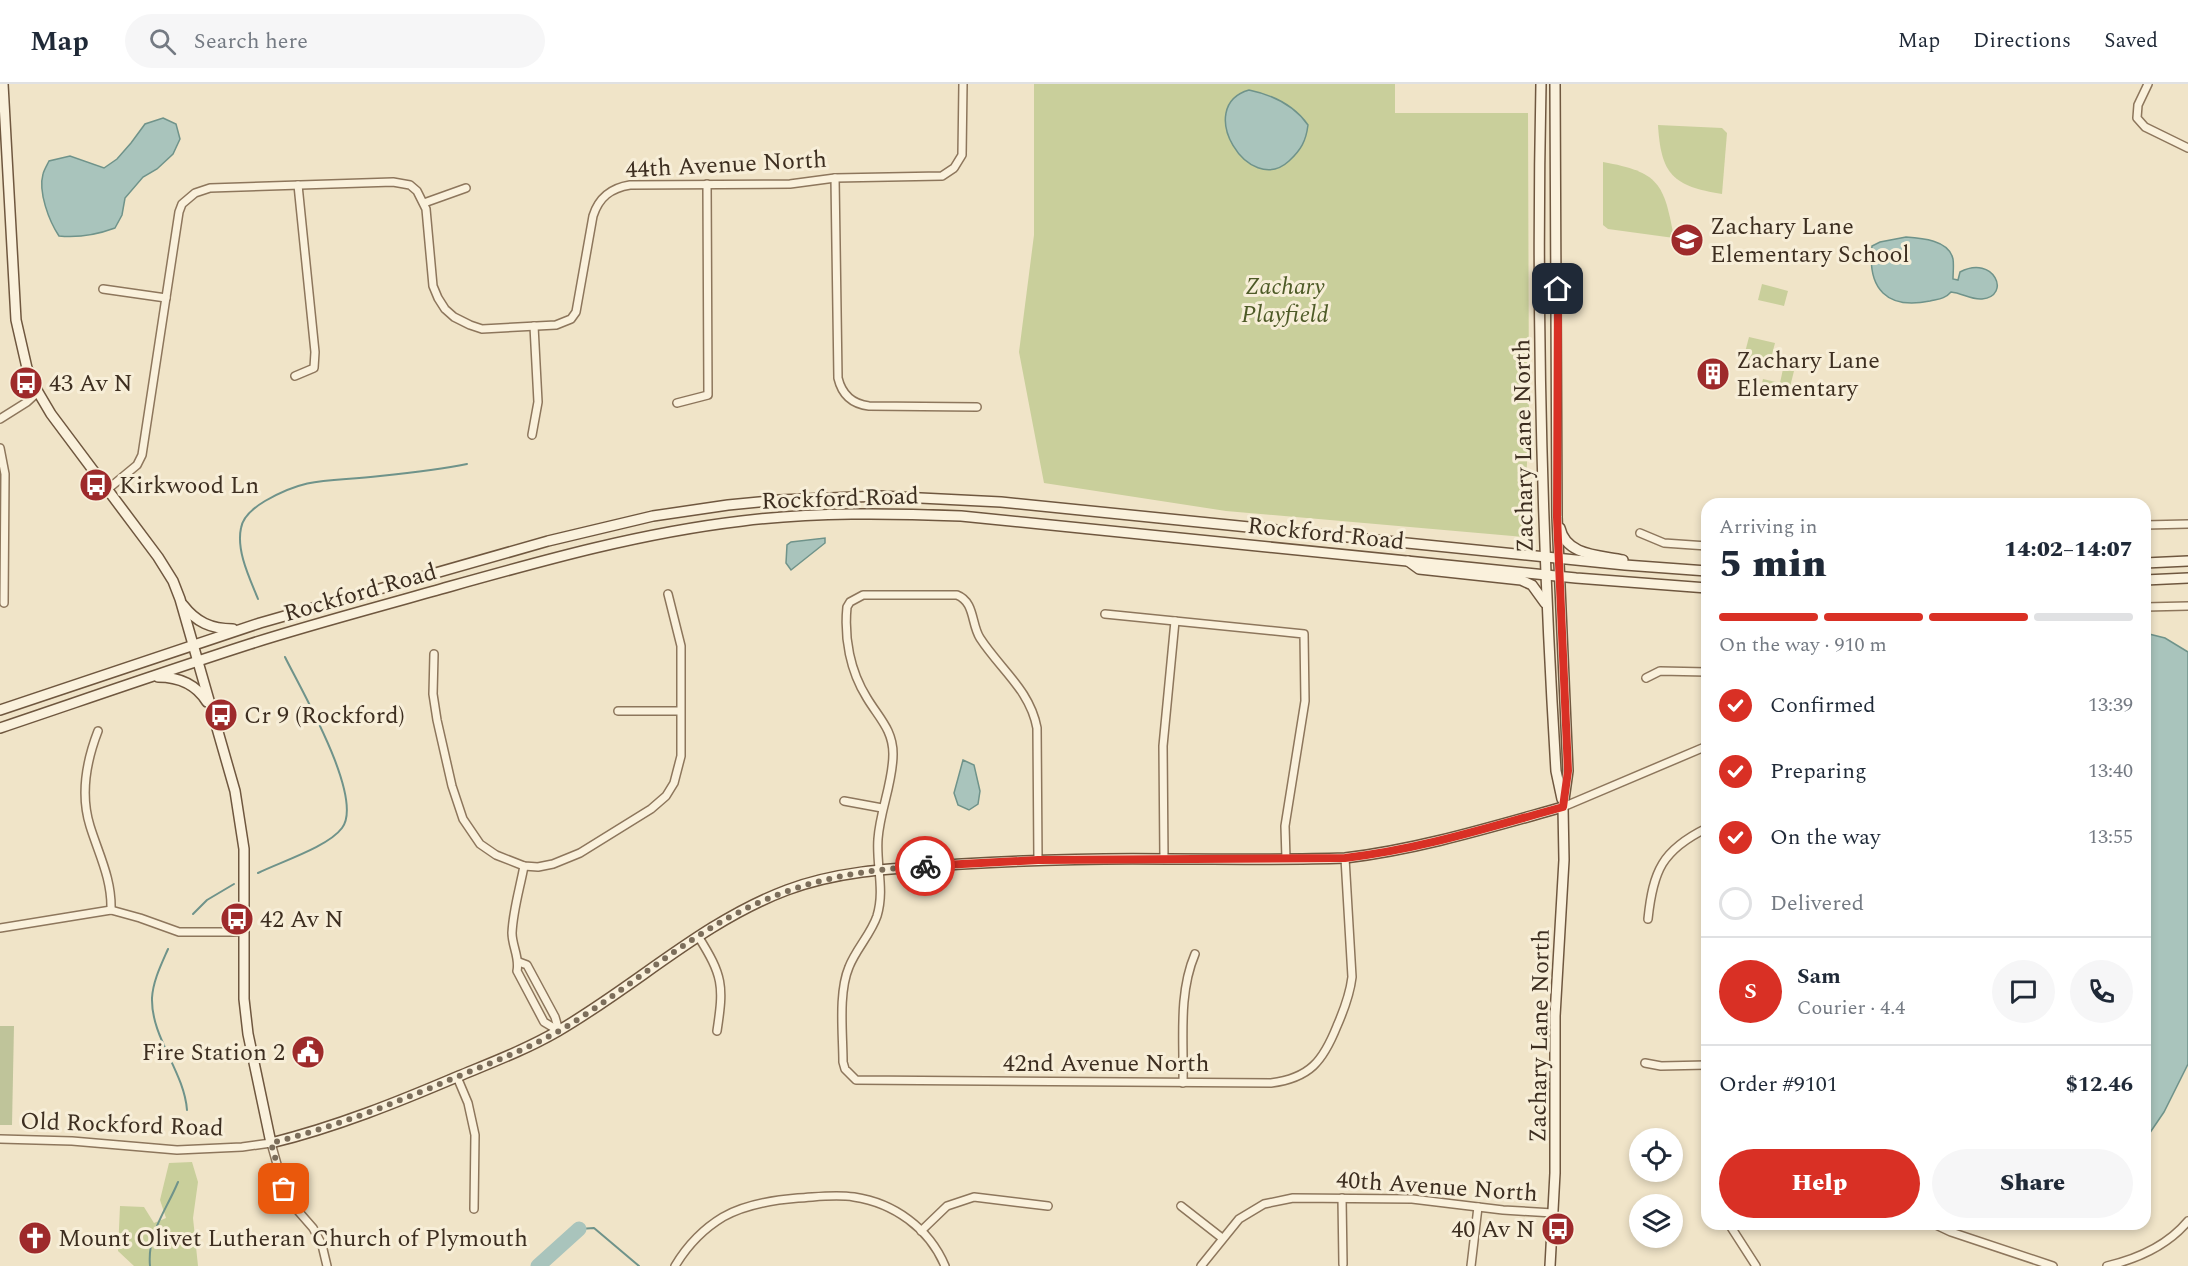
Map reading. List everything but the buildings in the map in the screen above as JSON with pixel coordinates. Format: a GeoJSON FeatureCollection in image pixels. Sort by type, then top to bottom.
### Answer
{"type":"FeatureCollection","features":[{"type":"Feature","properties":{"kind":"street"},"geometry":{"type":"LineString","coordinates":[[3,84],[16,320],[27,368],[51,414],[158,557],[173,581],[180,599],[235,791],[241,821],[244,849],[244,999],[248,1034],[271,1143],[284,1189],[292,1204],[313,1228],[327,1266]]}},
{"type":"Feature","properties":{"kind":"street","name":"44th Avenue North"},"geometry":{"type":"LineString","coordinates":[[424,202],[433,286],[445,309],[454,317],[470,326],[482,329],[564,323],[572,319],[576,312],[596,206],[610,191],[630,185],[790,184],[835,178],[934,177],[948,173],[959,162],[962,155],[963,84]]}},
{"type":"Feature","properties":{"kind":"street","name":"Zachary Lane North"},"geometry":{"type":"LineString","coordinates":[[1541,84],[1541,319],[1545,557],[1556,771],[1563,807]]}},
{"type":"Feature","properties":{"kind":"street","name":"Zachary Lane North"},"geometry":{"type":"LineString","coordinates":[[1550,1266],[1553,1213],[1555,1016],[1564,860],[1563,807],[1568,771],[1557,517],[1558,289],[1555,84]]}},
{"type":"Feature","properties":{"kind":"street"},"geometry":{"type":"LineString","coordinates":[[2148,84],[2138,105],[2138,118],[2145,127],[2188,148]]}},
{"type":"Feature","properties":{"kind":"street"},"geometry":{"type":"LineString","coordinates":[[835,178],[838,378],[844,393],[859,405],[869,406],[977,406]]}},
{"type":"Feature","properties":{"kind":"street"},"geometry":{"type":"LineString","coordinates":[[108,489],[137,465],[142,455],[179,212],[195,193],[210,188],[400,182],[410,185],[424,202],[466,188]]}},
{"type":"Feature","properties":{"kind":"street"},"geometry":{"type":"LineString","coordinates":[[677,403],[708,395],[707,184]]}},
{"type":"Feature","properties":{"kind":"street"},"geometry":{"type":"LineString","coordinates":[[295,376],[314,368],[315,352],[298,185]]}},
{"type":"Feature","properties":{"kind":"street"},"geometry":{"type":"LineString","coordinates":[[103,289],[166,298]]}},
{"type":"Feature","properties":{"kind":"street"},"geometry":{"type":"LineString","coordinates":[[532,435],[538,402],[534,326]]}},
{"type":"Feature","properties":{"kind":"street"},"geometry":{"type":"LineString","coordinates":[[0,419],[38,392]]}},
{"type":"Feature","properties":{"kind":"street"},"geometry":{"type":"LineString","coordinates":[[0,448],[5,474],[4,603]]}},
{"type":"Feature","properties":{"kind":"street","name":"Rockford Road"},"geometry":{"type":"LineString","coordinates":[[0,710],[241,629],[605,526],[686,511],[788,499],[880,496],[1001,502],[1654,568],[1701,571]]}},
{"type":"Feature","properties":{"kind":"street","name":"Rockford Road"},"geometry":{"type":"LineString","coordinates":[[0,728],[198,661],[358,612],[597,546],[683,529],[787,517],[858,513],[961,516],[1560,576],[1701,588]]}},
{"type":"Feature","properties":{"kind":"street"},"geometry":{"type":"LineString","coordinates":[[1557,517],[1561,534],[1570,545],[1582,552],[1654,568]]}},
{"type":"Feature","properties":{"kind":"street"},"geometry":{"type":"LineString","coordinates":[[2151,525],[2188,524]]}},
{"type":"Feature","properties":{"kind":"street"},"geometry":{"type":"LineString","coordinates":[[1640,533],[1664,543],[1701,546]]}},
{"type":"Feature","properties":{"kind":"street"},"geometry":{"type":"LineString","coordinates":[[1406,560],[1419,569],[1521,580],[1532,585],[1548,607]]}},
{"type":"Feature","properties":{"kind":"street"},"geometry":{"type":"LineString","coordinates":[[2151,563],[2188,561]]}},
{"type":"Feature","properties":{"kind":"street"},"geometry":{"type":"LineString","coordinates":[[2151,580],[2188,578]]}},
{"type":"Feature","properties":{"kind":"street"},"geometry":{"type":"LineString","coordinates":[[434,654],[433,694],[437,720],[452,786],[463,819],[471,833],[484,848],[524,866],[538,867],[567,860],[651,809],[666,796],[674,783],[680,765],[681,646],[668,594]]}},
{"type":"Feature","properties":{"kind":"street"},"geometry":{"type":"LineString","coordinates":[[879,870],[878,838],[882,808],[893,771],[893,739],[887,726],[867,699],[856,678],[850,657],[846,631],[847,607],[850,602],[863,595],[957,595],[965,598],[970,606],[979,637],[1022,691],[1035,716],[1038,860]]}},
{"type":"Feature","properties":{"kind":"street"},"geometry":{"type":"LineString","coordinates":[[180,599],[189,613],[202,623],[214,628],[241,629]]}},
{"type":"Feature","properties":{"kind":"street"},"geometry":{"type":"LineString","coordinates":[[2151,608],[2188,606]]}},
{"type":"Feature","properties":{"kind":"street"},"geometry":{"type":"LineString","coordinates":[[1105,614],[1305,634],[1305,701],[1286,818],[1286,859]]}},
{"type":"Feature","properties":{"kind":"street"},"geometry":{"type":"LineString","coordinates":[[1164,858],[1163,746],[1175,621]]}},
{"type":"Feature","properties":{"kind":"street"},"geometry":{"type":"LineString","coordinates":[[1646,678],[1660,672],[1701,672]]}},
{"type":"Feature","properties":{"kind":"street"},"geometry":{"type":"LineString","coordinates":[[150,678],[169,677],[185,682],[202,694],[213,713]]}},
{"type":"Feature","properties":{"kind":"street"},"geometry":{"type":"LineString","coordinates":[[618,711],[680,711]]}},
{"type":"Feature","properties":{"kind":"street"},"geometry":{"type":"LineString","coordinates":[[1552,713],[1567,713]]}},
{"type":"Feature","properties":{"kind":"street"},"geometry":{"type":"LineString","coordinates":[[98,731],[87,765],[85,806],[90,826],[108,872],[111,910]]}},
{"type":"Feature","properties":{"kind":"street","name":"Old Rockford Road"},"geometry":{"type":"LineString","coordinates":[[0,1139],[72,1141],[177,1150],[242,1147],[271,1143],[339,1124],[457,1077],[559,1030],[698,936],[756,903],[822,879],[879,870],[1038,860],[1345,858],[1385,853],[1462,837],[1563,807],[1701,749]]}},
{"type":"Feature","properties":{"kind":"street"},"geometry":{"type":"LineString","coordinates":[[844,801],[882,808]]}},
{"type":"Feature","properties":{"kind":"street"},"geometry":{"type":"LineString","coordinates":[[1648,919],[1651,891],[1666,858],[1689,837],[1701,831]]}},
{"type":"Feature","properties":{"kind":"street","name":"42nd Avenue North"},"geometry":{"type":"LineString","coordinates":[[879,870],[880,891],[877,916],[847,970],[843,995],[845,1069],[856,1080],[1183,1083],[1285,1081],[1310,1070],[1320,1060],[1330,1043],[1350,993],[1352,977],[1345,858]]}},
{"type":"Feature","properties":{"kind":"street"},"geometry":{"type":"LineString","coordinates":[[524,866],[512,934],[514,950],[519,962],[518,971],[544,1022],[559,1030]]}},
{"type":"Feature","properties":{"kind":"street"},"geometry":{"type":"LineString","coordinates":[[0,928],[111,910],[179,932],[244,932]]}},
{"type":"Feature","properties":{"kind":"street"},"geometry":{"type":"LineString","coordinates":[[698,936],[720,978],[722,990],[717,1031]]}},
{"type":"Feature","properties":{"kind":"street"},"geometry":{"type":"LineString","coordinates":[[1183,1083],[1185,979],[1195,954]]}},
{"type":"Feature","properties":{"kind":"street"},"geometry":{"type":"LineString","coordinates":[[519,962],[527,965],[555,1017],[559,1030]]}},
{"type":"Feature","properties":{"kind":"street"},"geometry":{"type":"LineString","coordinates":[[1645,1063],[1661,1066],[1701,1065]]}},
{"type":"Feature","properties":{"kind":"street"},"geometry":{"type":"LineString","coordinates":[[457,1077],[468,1103],[475,1135],[474,1209]]}},
{"type":"Feature","properties":{"kind":"street"},"geometry":{"type":"LineString","coordinates":[[675,1266],[699,1235],[725,1216],[744,1207],[782,1200],[833,1196],[872,1200],[890,1207],[906,1217],[921,1231],[936,1248],[945,1266]]}},
{"type":"Feature","properties":{"kind":"street"},"geometry":{"type":"LineString","coordinates":[[921,1231],[947,1206],[974,1197],[1048,1206]]}},
{"type":"Feature","properties":{"kind":"street","name":"40th Avenue North"},"geometry":{"type":"LineString","coordinates":[[1201,1266],[1239,1218],[1264,1204],[1293,1198],[1412,1199],[1553,1213]]}},
{"type":"Feature","properties":{"kind":"street"},"geometry":{"type":"LineString","coordinates":[[1342,1198],[1343,1264]]}},
{"type":"Feature","properties":{"kind":"street"},"geometry":{"type":"LineString","coordinates":[[1182,1206],[1222,1238]]}},
{"type":"Feature","properties":{"kind":"street"},"geometry":{"type":"LineString","coordinates":[[1471,1266],[1478,1207]]}},
{"type":"Feature","properties":{"kind":"street"},"geometry":{"type":"LineString","coordinates":[[2107,1266],[2125,1262],[2146,1253],[2167,1240],[2188,1221]]}},
{"type":"Feature","properties":{"kind":"street"},"geometry":{"type":"LineString","coordinates":[[1733,1230],[1756,1266]]}},
{"type":"Feature","properties":{"kind":"street"},"geometry":{"type":"LineString","coordinates":[[1948,1230],[2053,1266]]}},
{"type":"Feature","properties":{"kind":"green space","name":"Zachary Playfield"},"geometry":{"type":"Polygon","coordinates":[[[1034,84],[1395,84],[1395,113],[1528,113],[1529,413],[1524,537],[1226,511],[1044,483],[1019,352],[1034,235],[1034,84]]]}},
{"type":"Feature","properties":{"kind":"green space"},"geometry":{"type":"Polygon","coordinates":[[[1658,125],[1722,128],[1727,133],[1722,194],[1692,187],[1673,175],[1662,156],[1658,125]]]}},
{"type":"Feature","properties":{"kind":"green space"},"geometry":{"type":"Polygon","coordinates":[[[1603,162],[1636,170],[1656,183],[1667,204],[1674,238],[1608,229],[1603,225],[1603,162]]]}},
{"type":"Feature","properties":{"kind":"green space"},"geometry":{"type":"Polygon","coordinates":[[[1762,284],[1788,291],[1784,306],[1758,300],[1762,284]]]}},
{"type":"Feature","properties":{"kind":"green space"},"geometry":{"type":"Polygon","coordinates":[[[1749,337],[1775,343],[1770,362],[1766,365],[1746,360],[1744,356],[1749,337]]]}},
{"type":"Feature","properties":{"kind":"green space"},"geometry":{"type":"Polygon","coordinates":[[[1783,369],[1794,371],[1787,399],[1760,393],[1763,379],[1780,383],[1783,369]]]}},
{"type":"Feature","properties":{"kind":"green space"},"geometry":{"type":"Polygon","coordinates":[[[0,1026],[14,1026],[12,1125],[0,1125],[0,1026]]]}},
{"type":"Feature","properties":{"kind":"green space"},"geometry":{"type":"Polygon","coordinates":[[[192,1162],[198,1182],[193,1218],[198,1266],[134,1266],[118,1251],[120,1206],[144,1207],[154,1223],[166,1218],[160,1200],[169,1163],[192,1162]]]}},
{"type":"Feature","properties":{"kind":"water"},"geometry":{"type":"Polygon","coordinates":[[[1249,90],[1290,106],[1308,125],[1306,136],[1297,153],[1289,161],[1274,169],[1258,168],[1244,159],[1233,145],[1226,129],[1226,113],[1233,99],[1249,90]]]}},
{"type":"Feature","properties":{"kind":"water"},"geometry":{"type":"Polygon","coordinates":[[[163,118],[176,124],[180,139],[173,154],[157,169],[143,177],[125,198],[122,215],[115,228],[74,237],[59,236],[48,215],[43,198],[43,174],[49,161],[70,156],[104,168],[117,159],[145,124],[163,118]]]}},
{"type":"Feature","properties":{"kind":"water"},"geometry":{"type":"Polygon","coordinates":[[[1906,237],[1934,241],[1946,248],[1953,259],[1953,279],[1958,280],[1960,272],[1972,268],[1982,268],[1990,272],[1997,284],[1996,291],[1991,296],[1982,299],[1951,292],[1941,298],[1915,303],[1891,299],[1877,285],[1873,274],[1872,246],[1880,242],[1906,237]]]}},
{"type":"Feature","properties":{"kind":"water"},"geometry":{"type":"Polygon","coordinates":[[[825,538],[825,543],[791,570],[786,563],[787,545],[791,542],[825,538]]]}},
{"type":"Feature","properties":{"kind":"water"},"geometry":{"type":"Polygon","coordinates":[[[2151,634],[2165,638],[2188,652],[2188,1064],[2164,1112],[2151,1131],[2151,634]]]}},
{"type":"Feature","properties":{"kind":"water"},"geometry":{"type":"Polygon","coordinates":[[[963,760],[974,765],[980,791],[978,804],[969,810],[958,805],[954,793],[963,760]]]}},
{"type":"Feature","properties":{"kind":"waterway"},"geometry":{"type":"LineString","coordinates":[[258,599],[245,565],[240,537],[244,520],[261,503],[308,483],[467,464]]}},
{"type":"Feature","properties":{"kind":"waterway"},"geometry":{"type":"LineString","coordinates":[[258,873],[326,842],[342,828],[347,813],[345,793],[328,743],[285,657]]}},
{"type":"Feature","properties":{"kind":"waterway"},"geometry":{"type":"LineString","coordinates":[[193,914],[207,900],[234,884]]}},
{"type":"Feature","properties":{"kind":"waterway"},"geometry":{"type":"LineString","coordinates":[[168,949],[154,985],[153,1013],[185,1096],[187,1110]]}},
{"type":"Feature","properties":{"kind":"waterway"},"geometry":{"type":"LineString","coordinates":[[150,1266],[154,1233],[178,1182]]}},
{"type":"Feature","properties":{"kind":"waterway"},"geometry":{"type":"LineString","coordinates":[[579,1229],[594,1228],[639,1266]]}},
{"type":"Feature","properties":{"kind":"waterway"},"geometry":{"type":"LineString","coordinates":[[538,1266],[579,1229]]}},
{"type":"Feature","properties":{"kind":"way so far"},"geometry":{"type":"LineString","coordinates":[[284,1189],[271,1143],[357,1118],[505,1057],[540,1040],[601,1003],[698,936],[756,903],[822,879],[854,872],[925,866]]}},
{"type":"Feature","properties":{"kind":"place","name":"Zachary Lane Elementary School"},"geometry":{"type":"Point","coordinates":[1687,240]}},
{"type":"Feature","properties":{"kind":"place","name":"Zachary Lane Elementary"},"geometry":{"type":"Point","coordinates":[1713,374]}},
{"type":"Feature","properties":{"kind":"place","name":"43 Av N"},"geometry":{"type":"Point","coordinates":[26,383]}},
{"type":"Feature","properties":{"kind":"place","name":"Kirkwood Ln"},"geometry":{"type":"Point","coordinates":[96,485]}},
{"type":"Feature","properties":{"kind":"place","name":"Cr 9 (Rockford)"},"geometry":{"type":"Point","coordinates":[221,715]}},
{"type":"Feature","properties":{"kind":"place","name":"42 Av N"},"geometry":{"type":"Point","coordinates":[237,919]}},
{"type":"Feature","properties":{"kind":"place","name":"Fire Station 2"},"geometry":{"type":"Point","coordinates":[308,1052]}},
{"type":"Feature","properties":{"kind":"place","name":"40 Av N"},"geometry":{"type":"Point","coordinates":[1558,1229]}},
{"type":"Feature","properties":{"kind":"place","name":"Mount Olivet Lutheran Church of Plymouth"},"geometry":{"type":"Point","coordinates":[35,1238]}},
{"type":"Feature","properties":{"kind":"route"},"geometry":{"type":"LineString","coordinates":[[925,866],[1038,860],[1345,858],[1385,853],[1462,837],[1563,807],[1568,771],[1557,517],[1558,289]]}}]}
